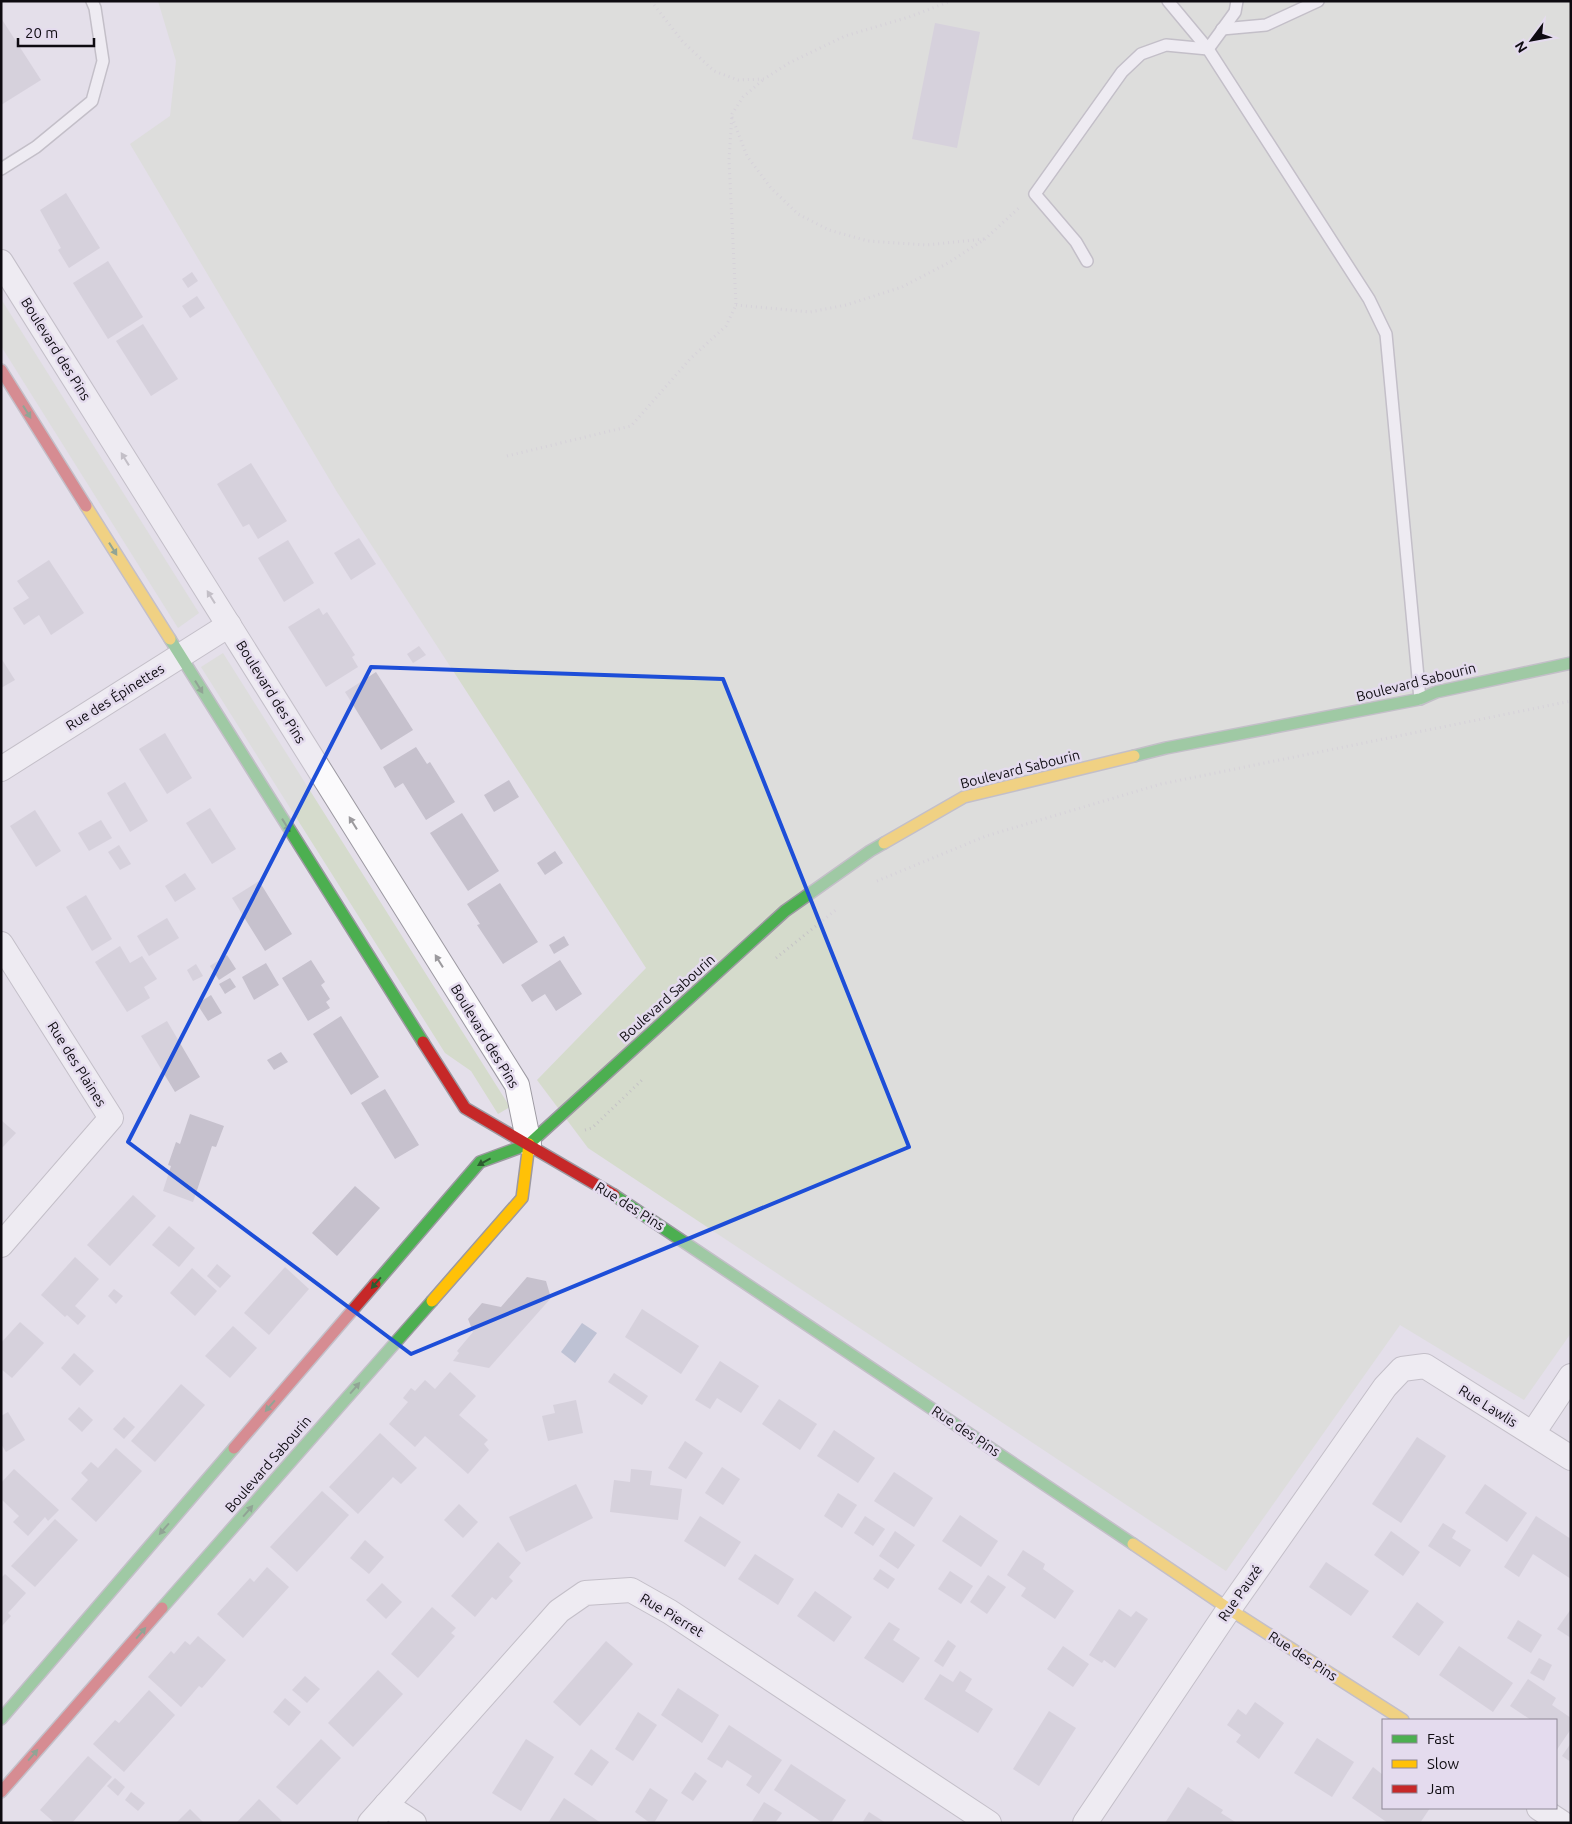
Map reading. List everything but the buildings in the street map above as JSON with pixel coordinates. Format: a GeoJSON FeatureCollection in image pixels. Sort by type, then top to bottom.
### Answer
{"type":"FeatureCollection","features":[{"type":"Feature","properties":{"kind":"street","name":"Boulevard des Pins"},"geometry":{"type":"LineString","coordinates":[[1,262],[517,1085],[529,1144]]}},
{"type":"Feature","properties":{"kind":"street"},"geometry":{"type":"LineString","coordinates":[[1,370],[465,1108],[529,1144]]}},
{"type":"Feature","properties":{"kind":"street","name":"Rue des Épinettes"},"geometry":{"type":"LineString","coordinates":[[1,768],[228,625]]}},
{"type":"Feature","properties":{"kind":"street","name":"Boulevard Sabourin"},"geometry":{"type":"LineString","coordinates":[[1,1719],[480,1162],[529,1144],[785,911],[870,851],[964,797],[1166,748],[1420,699],[1436,692],[1571,663]]}},
{"type":"Feature","properties":{"kind":"street","name":"Rue des Plaines"},"geometry":{"type":"LineString","coordinates":[[1,944],[111,1118],[1,1245]]}},
{"type":"Feature","properties":{"kind":"street","name":"Boulevard Sabourin"},"geometry":{"type":"LineString","coordinates":[[1,1792],[522,1198],[529,1144]]}},
{"type":"Feature","properties":{"kind":"street","name":"Rue des Pins"},"geometry":{"type":"LineString","coordinates":[[529,1144],[628,1203],[1229,1608],[1401,1719]]}},
{"type":"Feature","properties":{"kind":"street","name":"Rue Lawlis"},"geometry":{"type":"LineString","coordinates":[[1402,1370],[1425,1366],[1571,1458]]}},
{"type":"Feature","properties":{"kind":"street","name":"Rue Pauzé"},"geometry":{"type":"LineString","coordinates":[[1085,1823],[1229,1608],[1385,1387],[1402,1370]]}},
{"type":"Feature","properties":{"kind":"street"},"geometry":{"type":"LineString","coordinates":[[1533,1433],[1571,1376]]}},
{"type":"Feature","properties":{"kind":"street","name":"Rue Pierret"},"geometry":{"type":"LineString","coordinates":[[370,1823],[559,1611],[585,1593],[631,1590],[670,1612],[989,1823]]}},
{"type":"Feature","properties":{"kind":"street"},"geometry":{"type":"LineString","coordinates":[[386,1805],[414,1823]]}},
{"type":"Feature","properties":{"kind":"street"},"geometry":{"type":"LineString","coordinates":[[1541,1809],[1562,1823]]}},
{"type":"Feature","properties":{"kind":"lane"},"geometry":{"type":"LineString","coordinates":[[1,169],[36,147],[92,101],[103,61],[95,8],[92,1]]}},
{"type":"Feature","properties":{"kind":"lane"},"geometry":{"type":"LineString","coordinates":[[1168,1],[1208,49],[1369,299],[1386,334],[1420,699]]}},
{"type":"Feature","properties":{"kind":"lane"},"geometry":{"type":"LineString","coordinates":[[1208,49],[1235,12],[1237,1]]}},
{"type":"Feature","properties":{"kind":"lane"},"geometry":{"type":"LineString","coordinates":[[1222,29],[1266,25],[1318,1]]}},
{"type":"Feature","properties":{"kind":"lane"},"geometry":{"type":"LineString","coordinates":[[1087,261],[1076,242],[1035,194],[1122,72],[1141,54],[1166,45],[1208,49]]}},
{"type":"Feature","properties":{"kind":"path"},"geometry":{"type":"LineString","coordinates":[[651,1],[683,42],[714,71],[738,80],[764,79]]}},
{"type":"Feature","properties":{"kind":"path"},"geometry":{"type":"LineString","coordinates":[[507,456],[631,426],[690,359],[726,326],[736,305],[729,160],[732,114],[743,97],[764,79],[789,63],[845,36],[909,17],[951,1]]}},
{"type":"Feature","properties":{"kind":"path"},"geometry":{"type":"LineString","coordinates":[[732,114],[748,156],[771,188],[798,214],[829,230],[868,242],[926,245],[985,239]]}},
{"type":"Feature","properties":{"kind":"path"},"geometry":{"type":"LineString","coordinates":[[736,305],[810,312],[846,305],[902,287],[985,239],[1035,194]]}},
{"type":"Feature","properties":{"kind":"path"},"geometry":{"type":"LineString","coordinates":[[869,884],[986,836],[1161,784],[1571,702]]}},
{"type":"Feature","properties":{"kind":"path"},"geometry":{"type":"LineString","coordinates":[[775,959],[838,909]]}},
{"type":"Feature","properties":{"kind":"path"},"geometry":{"type":"LineString","coordinates":[[583,1131],[592,1128],[642,1080]]}},
{"type":"Feature","properties":{"kind":"highlighted area"},"geometry":{"type":"Polygon","coordinates":[[[371,667],[723,679],[909,1147],[411,1354],[128,1142],[371,667]]]}},
{"type":"Feature","properties":{"kind":"green space"},"geometry":{"type":"Polygon","coordinates":[[[158,1],[1571,1],[1571,1333],[1524,1400],[1400,1325],[1226,1571],[588,1148],[537,1080],[646,968],[337,492],[130,144],[170,116],[176,61],[158,1]]]}},
{"type":"Feature","properties":{"kind":"green space"},"geometry":{"type":"Polygon","coordinates":[[[1,299],[199,613],[178,628],[1,346],[1,299]]]}},
{"type":"Feature","properties":{"kind":"green space"},"geometry":{"type":"Polygon","coordinates":[[[223,653],[510,1107],[498,1114],[471,1071],[445,1053],[201,667],[223,653]]]}},
{"type":"Feature","properties":{"kind":"water"},"geometry":{"type":"Polygon","coordinates":[[[582,1323],[597,1333],[575,1363],[561,1352],[582,1323]]]}},
{"type":"Feature","properties":{"kind":"traffic: fast"},"geometry":{"type":"LineString","coordinates":[[170,639],[423,1042]]}},
{"type":"Feature","properties":{"kind":"traffic: fast"},"geometry":{"type":"LineString","coordinates":[[1134,756],[1166,748],[1420,699],[1436,692],[1571,663]]}},
{"type":"Feature","properties":{"kind":"traffic: fast"},"geometry":{"type":"LineString","coordinates":[[375,1284],[480,1162],[529,1144],[785,911],[884,843]]}},
{"type":"Feature","properties":{"kind":"traffic: fast"},"geometry":{"type":"LineString","coordinates":[[614,1195],[1133,1544]]}},
{"type":"Feature","properties":{"kind":"traffic: fast"},"geometry":{"type":"LineString","coordinates":[[162,1608],[432,1301]]}},
{"type":"Feature","properties":{"kind":"traffic: fast"},"geometry":{"type":"LineString","coordinates":[[1,1719],[234,1448]]}},
{"type":"Feature","properties":{"kind":"traffic: slow"},"geometry":{"type":"LineString","coordinates":[[86,506],[170,639]]}},
{"type":"Feature","properties":{"kind":"traffic: slow"},"geometry":{"type":"LineString","coordinates":[[884,843],[964,797],[1134,756]]}},
{"type":"Feature","properties":{"kind":"traffic: slow"},"geometry":{"type":"LineString","coordinates":[[432,1301],[522,1198],[529,1144]]}},
{"type":"Feature","properties":{"kind":"traffic: slow"},"geometry":{"type":"LineString","coordinates":[[1133,1544],[1229,1609],[1401,1719]]}},
{"type":"Feature","properties":{"kind":"traffic: jam"},"geometry":{"type":"LineString","coordinates":[[1,370],[86,506]]}},
{"type":"Feature","properties":{"kind":"traffic: jam"},"geometry":{"type":"LineString","coordinates":[[423,1042],[465,1108],[614,1195]]}},
{"type":"Feature","properties":{"kind":"traffic: jam"},"geometry":{"type":"LineString","coordinates":[[234,1448],[375,1284]]}},
{"type":"Feature","properties":{"kind":"traffic: jam"},"geometry":{"type":"LineString","coordinates":[[1,1792],[162,1608]]}}]}
